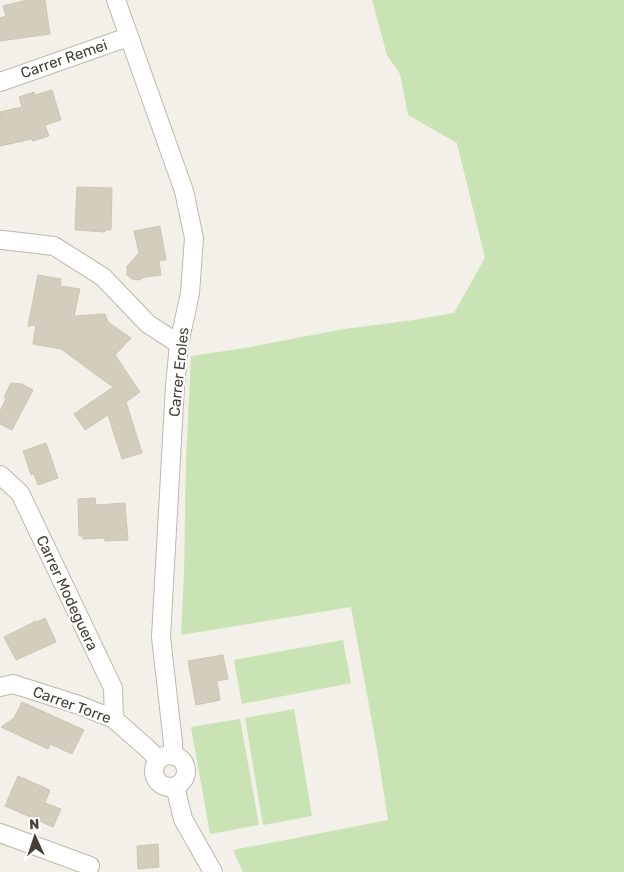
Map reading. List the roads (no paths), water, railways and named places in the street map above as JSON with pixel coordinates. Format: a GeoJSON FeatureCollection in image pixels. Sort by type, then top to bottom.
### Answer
{"type":"FeatureCollection","features":[{"type":"Feature","properties":{"kind":"street","name":"Carrer Eroles"},"geometry":{"type":"LineString","coordinates":[[116,0],[184,191],[194,238],[190,292],[179,344],[161,637],[173,743],[166,758]]}},
{"type":"Feature","properties":{"kind":"street","name":"Carrer Remei"},"geometry":{"type":"LineString","coordinates":[[0,82],[128,37]]}},
{"type":"Feature","properties":{"kind":"street"},"geometry":{"type":"LineString","coordinates":[[0,240],[54,246],[103,277],[148,324],[179,344]]}},
{"type":"Feature","properties":{"kind":"street","name":"Carrer Modeguera"},"geometry":{"type":"LineString","coordinates":[[0,475],[20,493],[112,688],[114,719]]}},
{"type":"Feature","properties":{"kind":"street","name":"Carrer Torre"},"geometry":{"type":"LineString","coordinates":[[0,687],[14,684],[79,705],[114,719],[148,749],[166,758]]}},
{"type":"Feature","properties":{"kind":"street"},"geometry":{"type":"LineString","coordinates":[[166,758],[181,760],[185,765],[185,775],[182,781],[175,786],[166,786],[161,783],[155,774],[155,768],[166,758]]}},
{"type":"Feature","properties":{"kind":"street"},"geometry":{"type":"LineString","coordinates":[[175,786],[184,819],[212,872]]}},
{"type":"Feature","properties":{"kind":"street"},"geometry":{"type":"LineString","coordinates":[[0,833],[90,866]]}}]}
